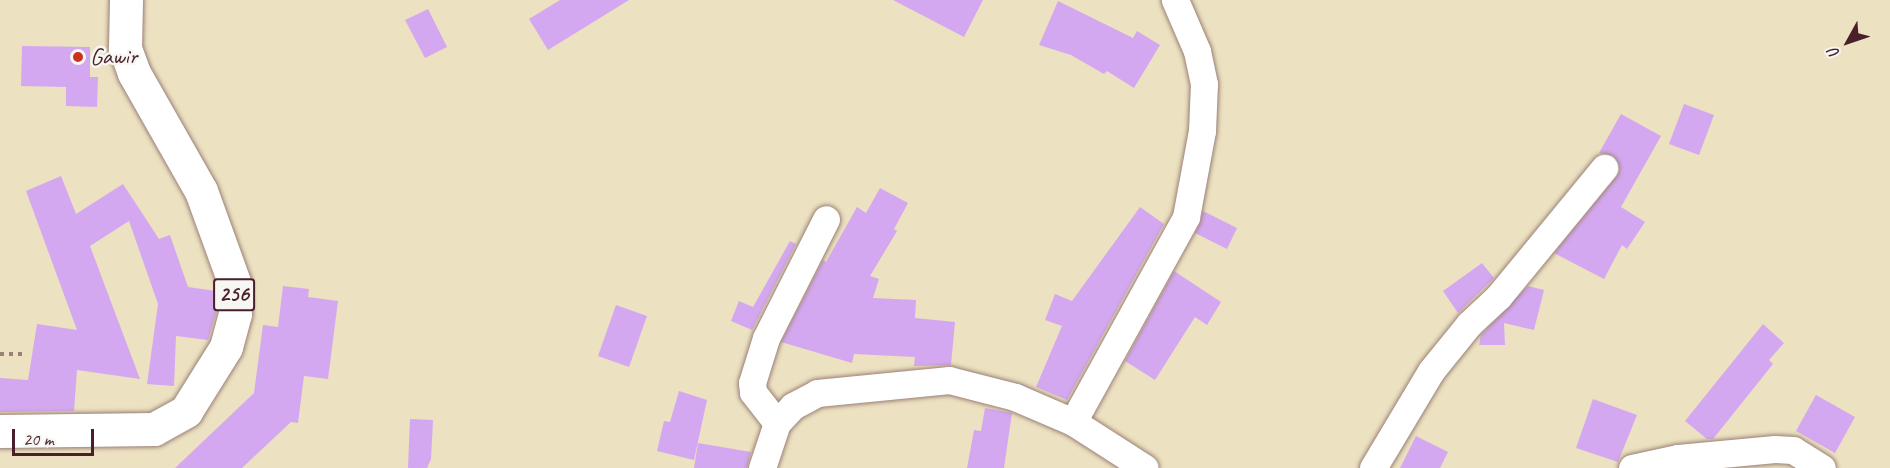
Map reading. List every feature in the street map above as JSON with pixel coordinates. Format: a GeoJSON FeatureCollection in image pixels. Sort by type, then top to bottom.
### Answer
{"type":"FeatureCollection","features":[{"type":"Feature","properties":{"kind":"main road","name":"256"},"geometry":{"type":"LineString","coordinates":[[0,431],[154,429],[186,411],[226,347],[235,314],[234,282],[201,191],[134,73],[125,48],[126,0]]}},
{"type":"Feature","properties":{"kind":"street"},"geometry":{"type":"LineString","coordinates":[[1073,422],[1186,217],[1202,131],[1204,84],[1197,51],[1175,0]]}},
{"type":"Feature","properties":{"kind":"street"},"geometry":{"type":"LineString","coordinates":[[1373,468],[1431,371],[1469,324],[1499,296],[1604,168]]}},
{"type":"Feature","properties":{"kind":"street"},"geometry":{"type":"LineString","coordinates":[[777,423],[753,392],[752,383],[766,338],[826,219]]}},
{"type":"Feature","properties":{"kind":"street"},"geometry":{"type":"LineString","coordinates":[[762,468],[777,423],[793,406],[816,393],[949,380],[1015,397],[1073,422],[1145,468]]}},
{"type":"Feature","properties":{"kind":"street"},"geometry":{"type":"LineString","coordinates":[[1632,468],[1678,458],[1775,449],[1793,450],[1822,468]]}},
{"type":"Feature","properties":{"kind":"path"},"geometry":{"type":"LineString","coordinates":[[0,354],[27,354]]}},
{"type":"Feature","properties":{"kind":"building"},"geometry":{"type":"Polygon","coordinates":[[[560,0],[629,0],[548,50],[529,19],[560,0]]]}},
{"type":"Feature","properties":{"kind":"building"},"geometry":{"type":"Polygon","coordinates":[[[893,0],[983,0],[964,37],[893,0]]]}},
{"type":"Feature","properties":{"kind":"building"},"geometry":{"type":"Polygon","coordinates":[[[1058,1],[1133,38],[1137,31],[1160,45],[1134,88],[1107,71],[1104,74],[1071,55],[1039,45],[1058,1]]]}},
{"type":"Feature","properties":{"kind":"building"},"geometry":{"type":"Polygon","coordinates":[[[428,9],[447,47],[425,58],[405,20],[428,9]]]}},
{"type":"Feature","properties":{"kind":"building"},"geometry":{"type":"Polygon","coordinates":[[[22,46],[90,47],[90,77],[98,77],[97,107],[66,106],[66,87],[21,86],[22,46]]]}},
{"type":"Feature","properties":{"kind":"building"},"geometry":{"type":"Polygon","coordinates":[[[1684,104],[1714,115],[1699,155],[1669,144],[1684,104]]]}},
{"type":"Feature","properties":{"kind":"building"},"geometry":{"type":"Polygon","coordinates":[[[1621,114],[1661,136],[1621,207],[1645,222],[1627,249],[1622,245],[1604,279],[1554,253],[1620,170],[1614,156],[1599,153],[1621,114]]]}},
{"type":"Feature","properties":{"kind":"building"},"geometry":{"type":"Polygon","coordinates":[[[61,176],[76,214],[123,184],[159,239],[170,235],[188,287],[216,291],[216,313],[208,340],[176,336],[174,386],[147,384],[158,304],[129,221],[90,246],[140,379],[77,370],[74,411],[0,412],[0,378],[28,380],[37,324],[77,330],[26,191],[61,176]]]}},
{"type":"Feature","properties":{"kind":"building"},"geometry":{"type":"Polygon","coordinates":[[[880,188],[908,203],[894,229],[897,231],[870,276],[879,279],[873,298],[916,300],[915,318],[955,322],[951,365],[914,366],[915,357],[854,354],[852,363],[781,342],[823,260],[826,262],[857,207],[866,213],[880,188]]]}},
{"type":"Feature","properties":{"kind":"building"},"geometry":{"type":"Polygon","coordinates":[[[1140,207],[1164,224],[1067,400],[1036,387],[1062,326],[1045,320],[1055,294],[1072,301],[1140,207]]]}},
{"type":"Feature","properties":{"kind":"building"},"geometry":{"type":"Polygon","coordinates":[[[1203,211],[1237,228],[1227,249],[1195,233],[1203,211]]]}},
{"type":"Feature","properties":{"kind":"building"},"geometry":{"type":"Polygon","coordinates":[[[790,241],[796,244],[752,330],[731,321],[739,301],[753,307],[790,241]]]}},
{"type":"Feature","properties":{"kind":"building"},"geometry":{"type":"Polygon","coordinates":[[[1482,263],[1494,278],[1458,313],[1443,291],[1482,263]]]}},
{"type":"Feature","properties":{"kind":"building"},"geometry":{"type":"Polygon","coordinates":[[[1174,271],[1221,302],[1207,325],[1195,317],[1155,380],[1125,361],[1174,271]]]}},
{"type":"Feature","properties":{"kind":"building"},"geometry":{"type":"Polygon","coordinates":[[[283,286],[309,289],[308,297],[338,301],[328,379],[304,376],[298,423],[291,422],[242,468],[175,468],[254,393],[263,325],[278,327],[283,286]]]}},
{"type":"Feature","properties":{"kind":"building"},"geometry":{"type":"Polygon","coordinates":[[[1528,286],[1544,290],[1534,330],[1504,323],[1505,345],[1479,345],[1481,335],[1528,286]]]}},
{"type":"Feature","properties":{"kind":"building"},"geometry":{"type":"Polygon","coordinates":[[[616,305],[647,316],[629,367],[598,356],[616,305]]]}},
{"type":"Feature","properties":{"kind":"building"},"geometry":{"type":"Polygon","coordinates":[[[1763,324],[1784,343],[1769,360],[1773,364],[1713,439],[1707,439],[1685,421],[1763,324]]]}},
{"type":"Feature","properties":{"kind":"building"},"geometry":{"type":"Polygon","coordinates":[[[679,391],[707,400],[694,460],[657,451],[664,421],[670,422],[679,391]]]}},
{"type":"Feature","properties":{"kind":"building"},"geometry":{"type":"Polygon","coordinates":[[[1816,395],[1855,417],[1835,453],[1796,431],[1816,395]]]}},
{"type":"Feature","properties":{"kind":"building"},"geometry":{"type":"Polygon","coordinates":[[[1593,399],[1637,415],[1618,462],[1576,448],[1593,399]]]}},
{"type":"Feature","properties":{"kind":"building"},"geometry":{"type":"Polygon","coordinates":[[[985,408],[1012,413],[1004,468],[967,468],[974,430],[981,431],[985,408]]]}},
{"type":"Feature","properties":{"kind":"building"},"geometry":{"type":"Polygon","coordinates":[[[410,419],[433,420],[431,459],[427,468],[408,468],[410,419]]]}},
{"type":"Feature","properties":{"kind":"building"},"geometry":{"type":"Polygon","coordinates":[[[1416,436],[1448,452],[1440,468],[1400,468],[1416,436]]]}},
{"type":"Feature","properties":{"kind":"building"},"geometry":{"type":"Polygon","coordinates":[[[698,443],[751,452],[747,468],[694,468],[698,443]]]}},
{"type":"Feature","properties":{"kind":"place","name":"Gawir"},"geometry":{"type":"Point","coordinates":[78,57]}}]}
